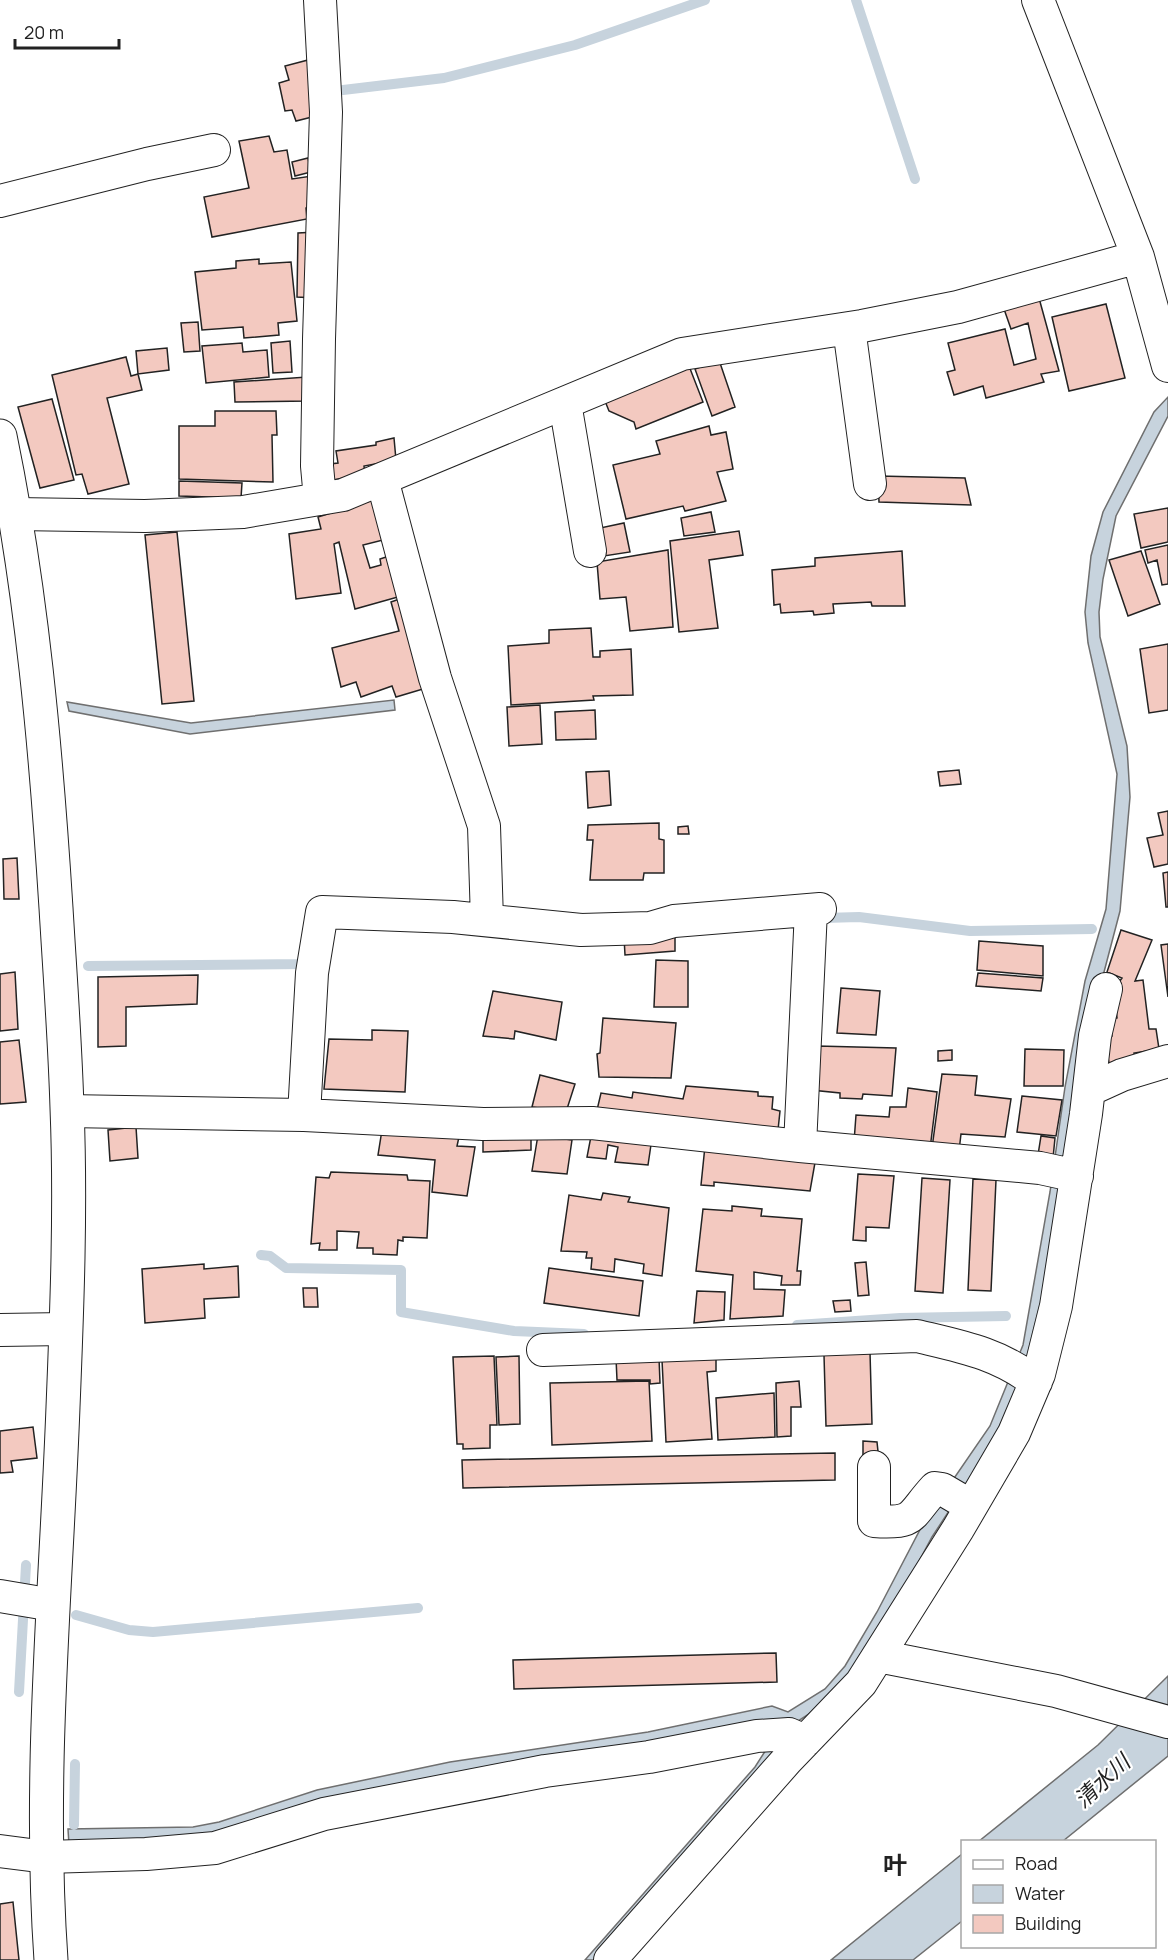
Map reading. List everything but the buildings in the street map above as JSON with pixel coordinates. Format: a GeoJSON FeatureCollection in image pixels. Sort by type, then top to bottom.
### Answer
{"type":"FeatureCollection","features":[{"type":"Feature","properties":{"kind":"street"},"geometry":{"type":"LineString","coordinates":[[320,0],[326,112],[317,466],[320,499]]}},
{"type":"Feature","properties":{"kind":"street"},"geometry":{"type":"LineString","coordinates":[[1038,0],[1138,257],[1168,366]]}},
{"type":"Feature","properties":{"kind":"street"},"geometry":{"type":"LineString","coordinates":[[0,201],[147,164],[214,150]]}},
{"type":"Feature","properties":{"kind":"street"},"geometry":{"type":"LineString","coordinates":[[16,514],[145,516],[243,513],[343,495],[682,354],[849,328],[958,307],[1138,257]]}},
{"type":"Feature","properties":{"kind":"street"},"geometry":{"type":"LineString","coordinates":[[849,328],[870,484]]}},
{"type":"Feature","properties":{"kind":"street"},"geometry":{"type":"LineString","coordinates":[[565,403],[590,551]]}},
{"type":"Feature","properties":{"kind":"street"},"geometry":{"type":"LineString","coordinates":[[0,436],[16,514],[34,649],[50,811],[67,1111],[65,1329],[46,1743],[46,1857],[51,1960]]}},
{"type":"Feature","properties":{"kind":"street"},"geometry":{"type":"LineString","coordinates":[[382,479],[435,678],[484,826],[487,920]]}},
{"type":"Feature","properties":{"kind":"street"},"geometry":{"type":"LineString","coordinates":[[304,1115],[312,973],[322,912],[487,920],[581,930],[650,928],[674,921],[816,909],[800,1146]]}},
{"type":"Feature","properties":{"kind":"street"},"geometry":{"type":"LineString","coordinates":[[610,1960],[805,1741],[861,1683],[1014,1433],[1036,1382],[1056,1306],[1077,1176],[1095,1036],[1106,989]]}},
{"type":"Feature","properties":{"kind":"street"},"geometry":{"type":"LineString","coordinates":[[1089,1090],[1122,1075],[1168,1061]]}},
{"type":"Feature","properties":{"kind":"street"},"geometry":{"type":"LineString","coordinates":[[67,1111],[304,1115],[483,1124],[592,1123],[800,1146],[1040,1168],[1077,1176]]}},
{"type":"Feature","properties":{"kind":"street"},"geometry":{"type":"LineString","coordinates":[[0,1330],[65,1329]]}},
{"type":"Feature","properties":{"kind":"street"},"geometry":{"type":"LineString","coordinates":[[543,1350],[917,1336],[971,1349],[1011,1363],[1036,1382]]}},
{"type":"Feature","properties":{"kind":"street"},"geometry":{"type":"LineString","coordinates":[[874,1467],[874,1521],[901,1523],[916,1514],[935,1488],[942,1489],[971,1506]]}},
{"type":"Feature","properties":{"kind":"street"},"geometry":{"type":"LineString","coordinates":[[0,1596],[53,1605]]}},
{"type":"Feature","properties":{"kind":"street"},"geometry":{"type":"LineString","coordinates":[[878,1656],[1056,1691],[1168,1722]]}},
{"type":"Feature","properties":{"kind":"street"},"geometry":{"type":"LineString","coordinates":[[0,1851],[46,1857],[146,1854],[215,1848],[324,1814],[534,1773],[649,1757],[740,1738],[789,1734],[805,1741]]}},
{"type":"Feature","properties":{"kind":"water"},"geometry":{"type":"Polygon","coordinates":[[[1168,397],[1168,416],[1116,516],[1103,579],[1099,612],[1100,637],[1127,746],[1130,797],[1120,911],[1093,1014],[1046,1296],[1009,1419],[932,1537],[863,1666],[809,1714],[792,1725],[204,1841],[69,1845],[68,1829],[193,1827],[219,1822],[317,1790],[450,1762],[648,1732],[772,1706],[788,1712],[825,1689],[845,1666],[877,1612],[924,1522],[990,1426],[1023,1345],[1050,1192],[1065,1087],[1085,981],[1106,909],[1117,774],[1088,643],[1085,612],[1091,556],[1103,512],[1154,412],[1168,397]]]}},
{"type":"Feature","properties":{"kind":"water"},"geometry":{"type":"Polygon","coordinates":[[[394,700],[395,710],[190,734],[69,711],[67,702],[191,723],[394,700]]]}},
{"type":"Feature","properties":{"kind":"water","name":"清水川"},"geometry":{"type":"Polygon","coordinates":[[[1168,1676],[1168,1756],[1064,1840],[980,1840],[1098,1745],[1168,1676]]]}},
{"type":"Feature","properties":{"kind":"water"},"geometry":{"type":"Polygon","coordinates":[[[769,1745],[777,1749],[596,1960],[585,1960],[755,1767],[769,1745]]]}},
{"type":"Feature","properties":{"kind":"water"},"geometry":{"type":"Polygon","coordinates":[[[961,1855],[961,1922],[913,1960],[831,1960],[961,1855]]]}},
{"type":"Feature","properties":{"kind":"waterway"},"geometry":{"type":"LineString","coordinates":[[343,90],[444,78],[575,45],[705,0]]}},
{"type":"Feature","properties":{"kind":"waterway"},"geometry":{"type":"LineString","coordinates":[[856,0],[915,179]]}},
{"type":"Feature","properties":{"kind":"waterway"},"geometry":{"type":"LineString","coordinates":[[824,918],[859,917],[970,931],[1092,929]]}},
{"type":"Feature","properties":{"kind":"waterway"},"geometry":{"type":"LineString","coordinates":[[88,966],[302,964],[303,957]]}},
{"type":"Feature","properties":{"kind":"waterway"},"geometry":{"type":"LineString","coordinates":[[261,1255],[270,1256],[286,1268],[401,1270],[401,1312],[514,1331],[584,1334]]}},
{"type":"Feature","properties":{"kind":"waterway"},"geometry":{"type":"LineString","coordinates":[[797,1325],[900,1318],[1006,1316]]}},
{"type":"Feature","properties":{"kind":"waterway"},"geometry":{"type":"LineString","coordinates":[[19,1692],[26,1565]]}},
{"type":"Feature","properties":{"kind":"waterway"},"geometry":{"type":"LineString","coordinates":[[76,1615],[129,1630],[153,1632],[418,1608]]}},
{"type":"Feature","properties":{"kind":"waterway"},"geometry":{"type":"LineString","coordinates":[[74,1825],[75,1764]]}},
{"type":"Feature","properties":{"kind":"district","name":"叶"},"geometry":{"type":"Point","coordinates":[895,1866]}}]}
